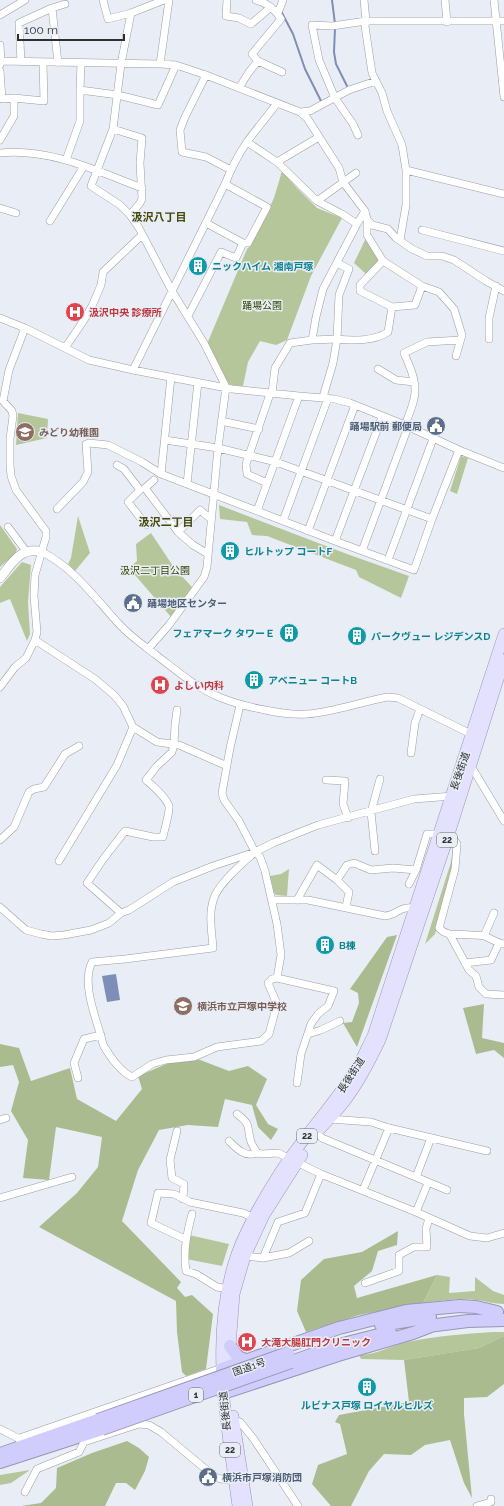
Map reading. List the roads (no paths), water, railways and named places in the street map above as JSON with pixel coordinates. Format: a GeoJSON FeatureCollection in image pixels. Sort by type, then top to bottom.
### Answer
{"type":"FeatureCollection","features":[{"type":"Feature","properties":{"kind":"highway"},"geometry":{"type":"LineString","coordinates":[[226,1367],[339,1328],[406,1311],[460,1306],[476,1307],[502,1315]]}},
{"type":"Feature","properties":{"kind":"highway","name":"国道1号"},"geometry":{"type":"LineString","coordinates":[[290,1358],[337,1336],[378,1325],[466,1312],[502,1315]]}},
{"type":"Feature","properties":{"kind":"highway","name":"国道1号"},"geometry":{"type":"LineString","coordinates":[[0,1462],[100,1424],[290,1358],[402,1329],[468,1321],[502,1315]]}},
{"type":"Feature","properties":{"kind":"highway"},"geometry":{"type":"LineString","coordinates":[[226,1392],[434,1325]]}},
{"type":"Feature","properties":{"kind":"highway"},"geometry":{"type":"LineString","coordinates":[[230,1346],[240,1358],[248,1360]]}},
{"type":"Feature","properties":{"kind":"highway"},"geometry":{"type":"LineString","coordinates":[[248,1360],[246,1364],[248,1382],[251,1385]]}},
{"type":"Feature","properties":{"kind":"highway","name":"国道1号"},"geometry":{"type":"LineString","coordinates":[[0,1454],[100,1424]]}},
{"type":"Feature","properties":{"kind":"highway"},"geometry":{"type":"LineString","coordinates":[[0,1448],[20,1440]]}},
{"type":"Feature","properties":{"kind":"highway"},"geometry":{"type":"LineString","coordinates":[[0,1469],[35,1460],[84,1442]]}},
{"type":"Feature","properties":{"kind":"main road","name":"長後街道"},"geometry":{"type":"LineString","coordinates":[[456,797],[470,770],[476,736],[504,634]]}},
{"type":"Feature","properties":{"kind":"main road","name":"長後街道"},"geometry":{"type":"LineString","coordinates":[[238,1506],[226,1392],[226,1367],[230,1346],[234,1294],[245,1256],[264,1215],[294,1160],[356,1070],[363,1057],[381,1013],[419,909],[476,736],[504,660]]}},
{"type":"Feature","properties":{"kind":"main road","name":"長後街道"},"geometry":{"type":"LineString","coordinates":[[226,1367],[222,1348],[228,1289],[237,1252],[272,1186],[356,1086],[377,1046],[403,972],[419,909]]}},
{"type":"Feature","properties":{"kind":"main road","name":"長後街道"},"geometry":{"type":"LineString","coordinates":[[226,1392],[237,1421],[247,1506]]}},
{"type":"Feature","properties":{"kind":"street"},"geometry":{"type":"LineString","coordinates":[[0,15],[25,0]]}},
{"type":"Feature","properties":{"kind":"street"},"geometry":{"type":"LineString","coordinates":[[103,0],[108,19],[131,13],[164,0]]}},
{"type":"Feature","properties":{"kind":"street"},"geometry":{"type":"LineString","coordinates":[[160,64],[169,0]]}},
{"type":"Feature","properties":{"kind":"street"},"geometry":{"type":"LineString","coordinates":[[227,0],[226,16],[239,18],[252,24],[271,7]]}},
{"type":"Feature","properties":{"kind":"street"},"geometry":{"type":"LineString","coordinates":[[260,0],[278,12],[281,19],[252,54],[258,61],[282,72]]}},
{"type":"Feature","properties":{"kind":"street"},"geometry":{"type":"LineString","coordinates":[[364,0],[365,26],[372,73],[382,93],[387,111],[402,145],[406,170],[406,205],[400,240]]}},
{"type":"Feature","properties":{"kind":"street"},"geometry":{"type":"LineString","coordinates":[[445,0],[447,22]]}},
{"type":"Feature","properties":{"kind":"street"},"geometry":{"type":"LineString","coordinates":[[494,0],[504,97]]}},
{"type":"Feature","properties":{"kind":"street"},"geometry":{"type":"LineString","coordinates":[[278,12],[282,2]]}},
{"type":"Feature","properties":{"kind":"street"},"geometry":{"type":"LineString","coordinates":[[21,61],[19,24],[52,8],[65,4]]}},
{"type":"Feature","properties":{"kind":"street"},"geometry":{"type":"LineString","coordinates":[[52,8],[58,63]]}},
{"type":"Feature","properties":{"kind":"street"},"geometry":{"type":"LineString","coordinates":[[131,13],[113,129],[91,186],[120,205],[130,214],[172,291],[188,316],[226,387],[213,494],[208,554],[204,577],[148,649]]}},
{"type":"Feature","properties":{"kind":"street"},"geometry":{"type":"LineString","coordinates":[[358,135],[353,124],[335,98],[319,60],[312,25],[335,26],[366,21],[504,21]]}},
{"type":"Feature","properties":{"kind":"street"},"geometry":{"type":"LineString","coordinates":[[0,45],[0,63],[21,61],[43,63],[176,65],[206,75],[300,112],[307,118],[320,137],[339,168],[343,182],[365,210],[367,219],[367,235],[383,261],[422,286],[439,292],[454,308],[462,335],[456,356]]}},
{"type":"Feature","properties":{"kind":"street"},"geometry":{"type":"LineString","coordinates":[[239,88],[248,72],[258,61]]}},
{"type":"Feature","properties":{"kind":"street"},"geometry":{"type":"LineString","coordinates":[[0,71],[2,99],[14,98],[44,101],[43,63]]}},
{"type":"Feature","properties":{"kind":"street"},"geometry":{"type":"LineString","coordinates":[[66,160],[80,121],[81,63]]}},
{"type":"Feature","properties":{"kind":"street"},"geometry":{"type":"LineString","coordinates":[[80,90],[118,95],[158,105],[176,65]]}},
{"type":"Feature","properties":{"kind":"street"},"geometry":{"type":"LineString","coordinates":[[206,75],[185,116],[180,130],[182,152],[206,156],[231,170]]}},
{"type":"Feature","properties":{"kind":"street"},"geometry":{"type":"LineString","coordinates":[[300,112],[310,111],[349,90],[376,81]]}},
{"type":"Feature","properties":{"kind":"street"},"geometry":{"type":"LineString","coordinates":[[0,140],[14,116],[14,98]]}},
{"type":"Feature","properties":{"kind":"street"},"geometry":{"type":"LineString","coordinates":[[133,370],[231,170],[247,142],[277,102]]}},
{"type":"Feature","properties":{"kind":"street"},"geometry":{"type":"LineString","coordinates":[[113,129],[142,138],[140,163],[142,199],[130,214]]}},
{"type":"Feature","properties":{"kind":"street"},"geometry":{"type":"LineString","coordinates":[[277,162],[320,137]]}},
{"type":"Feature","properties":{"kind":"street"},"geometry":{"type":"LineString","coordinates":[[247,142],[277,162],[317,201],[357,224]]}},
{"type":"Feature","properties":{"kind":"street"},"geometry":{"type":"LineString","coordinates":[[0,153],[29,153],[66,160],[98,170],[142,188]]}},
{"type":"Feature","properties":{"kind":"street"},"geometry":{"type":"LineString","coordinates":[[50,221],[84,166]]}},
{"type":"Feature","properties":{"kind":"street"},"geometry":{"type":"LineString","coordinates":[[406,170],[504,194]]}},
{"type":"Feature","properties":{"kind":"street"},"geometry":{"type":"LineString","coordinates":[[317,201],[356,173]]}},
{"type":"Feature","properties":{"kind":"street"},"geometry":{"type":"LineString","coordinates":[[206,223],[243,243],[248,244],[267,207],[225,184]]}},
{"type":"Feature","properties":{"kind":"street"},"geometry":{"type":"LineString","coordinates":[[0,208],[16,213]]}},
{"type":"Feature","properties":{"kind":"street"},"geometry":{"type":"LineString","coordinates":[[312,340],[316,317],[324,289],[365,210]]}},
{"type":"Feature","properties":{"kind":"street"},"geometry":{"type":"LineString","coordinates":[[367,219],[372,225],[388,229],[396,238],[427,256],[442,256],[454,260],[504,291]]}},
{"type":"Feature","properties":{"kind":"street"},"geometry":{"type":"LineString","coordinates":[[422,230],[504,251]]}},
{"type":"Feature","properties":{"kind":"street"},"geometry":{"type":"LineString","coordinates":[[65,348],[92,306],[101,285],[103,272],[142,236]]}},
{"type":"Feature","properties":{"kind":"street"},"geometry":{"type":"LineString","coordinates":[[188,316],[221,252],[236,258],[243,243]]}},
{"type":"Feature","properties":{"kind":"street"},"geometry":{"type":"LineString","coordinates":[[383,261],[360,285],[360,291],[392,307],[415,305],[422,286]]}},
{"type":"Feature","properties":{"kind":"street"},"geometry":{"type":"LineString","coordinates":[[283,521],[326,398],[337,339],[339,295],[350,269],[337,263]]}},
{"type":"Feature","properties":{"kind":"street"},"geometry":{"type":"LineString","coordinates":[[489,339],[489,318],[496,286]]}},
{"type":"Feature","properties":{"kind":"street"},"geometry":{"type":"LineString","coordinates":[[267,483],[247,474],[246,464],[271,394],[275,368],[290,343],[337,339],[354,341],[383,335],[388,332],[392,307]]}},
{"type":"Feature","properties":{"kind":"street"},"geometry":{"type":"LineString","coordinates":[[0,318],[25,328],[88,360],[226,387],[232,390],[335,398],[406,426],[433,439],[504,468]]}},
{"type":"Feature","properties":{"kind":"street"},"geometry":{"type":"LineString","coordinates":[[0,687],[16,667],[26,658],[35,640],[37,632],[34,596],[35,575],[42,552],[46,531],[16,490],[11,476],[10,446],[12,411],[3,401],[9,370],[25,328]]}},
{"type":"Feature","properties":{"kind":"street"},"geometry":{"type":"LineString","coordinates":[[362,551],[381,500],[414,399],[415,390],[413,373],[404,353],[427,342],[460,340]]}},
{"type":"Feature","properties":{"kind":"street"},"geometry":{"type":"LineString","coordinates":[[378,369],[396,380],[414,382]]}},
{"type":"Feature","properties":{"kind":"street"},"geometry":{"type":"LineString","coordinates":[[161,474],[171,377]]}},
{"type":"Feature","properties":{"kind":"street"},"geometry":{"type":"LineString","coordinates":[[187,484],[198,382]]}},
{"type":"Feature","properties":{"kind":"street"},"geometry":{"type":"LineString","coordinates":[[257,511],[299,396]]}},
{"type":"Feature","properties":{"kind":"street"},"geometry":{"type":"LineString","coordinates":[[308,530],[355,405]]}},
{"type":"Feature","properties":{"kind":"street"},"geometry":{"type":"LineString","coordinates":[[335,541],[382,417]]}},
{"type":"Feature","properties":{"kind":"street"},"geometry":{"type":"LineString","coordinates":[[221,421],[258,429]]}},
{"type":"Feature","properties":{"kind":"street"},"geometry":{"type":"LineString","coordinates":[[388,560],[433,439]]}},
{"type":"Feature","properties":{"kind":"street"},"geometry":{"type":"LineString","coordinates":[[165,440],[218,448],[276,462],[432,519]]}},
{"type":"Feature","properties":{"kind":"street"},"geometry":{"type":"LineString","coordinates":[[57,509],[83,482],[88,472],[86,444],[108,445],[142,462],[161,474],[414,570],[459,450]]}},
{"type":"Feature","properties":{"kind":"street"},"geometry":{"type":"LineString","coordinates":[[116,466],[124,469],[178,532],[193,545],[208,554]]}},
{"type":"Feature","properties":{"kind":"street"},"geometry":{"type":"LineString","coordinates":[[146,525],[128,502],[154,480]]}},
{"type":"Feature","properties":{"kind":"street"},"geometry":{"type":"LineString","coordinates":[[178,532],[200,510],[211,520]]}},
{"type":"Feature","properties":{"kind":"street"},"geometry":{"type":"LineString","coordinates":[[8,527],[26,551]]}},
{"type":"Feature","properties":{"kind":"street"},"geometry":{"type":"LineString","coordinates":[[0,578],[19,555],[26,551],[42,552],[56,559],[87,588],[123,628],[148,649],[197,685],[218,697],[240,705],[285,714],[307,714],[387,697],[398,698],[476,736]]}},
{"type":"Feature","properties":{"kind":"street"},"geometry":{"type":"LineString","coordinates":[[35,640],[95,679],[114,695],[123,706],[133,727],[157,742],[179,745],[227,766]]}},
{"type":"Feature","properties":{"kind":"street"},"geometry":{"type":"LineString","coordinates":[[240,705],[222,793],[224,800],[239,821],[255,852],[260,857],[272,900],[281,955],[277,978]]}},
{"type":"Feature","properties":{"kind":"street"},"geometry":{"type":"LineString","coordinates":[[411,753],[415,723],[420,709]]}},
{"type":"Feature","properties":{"kind":"street"},"geometry":{"type":"LineString","coordinates":[[121,914],[87,882],[125,831],[153,837],[163,837],[169,811],[168,806],[161,794],[146,780],[157,766],[172,752],[177,710]]}},
{"type":"Feature","properties":{"kind":"street"},"geometry":{"type":"LineString","coordinates":[[59,861],[117,765],[133,727]]}},
{"type":"Feature","properties":{"kind":"street"},"geometry":{"type":"LineString","coordinates":[[0,840],[14,827],[29,792],[34,789],[44,787],[65,754],[79,746]]}},
{"type":"Feature","properties":{"kind":"street"},"geometry":{"type":"LineString","coordinates":[[470,770],[474,772],[504,820]]}},
{"type":"Feature","properties":{"kind":"street"},"geometry":{"type":"LineString","coordinates":[[375,851],[371,812],[380,779]]}},
{"type":"Feature","properties":{"kind":"street"},"geometry":{"type":"LineString","coordinates":[[326,780],[345,781],[342,804],[348,818]]}},
{"type":"Feature","properties":{"kind":"street"},"geometry":{"type":"LineString","coordinates":[[0,907],[26,930],[52,936],[91,930],[109,923],[172,882],[212,866],[255,852],[272,843],[318,826],[414,799],[456,797]]}},
{"type":"Feature","properties":{"kind":"street"},"geometry":{"type":"LineString","coordinates":[[409,884],[416,870],[427,834],[444,836],[455,841],[457,844],[455,869],[439,928],[442,932],[450,935],[460,933],[484,936],[502,944],[491,960],[465,963]]}},
{"type":"Feature","properties":{"kind":"street"},"geometry":{"type":"LineString","coordinates":[[255,852],[228,878],[214,898],[211,912],[213,948],[92,962],[89,969],[90,1000],[104,1046],[116,1064],[132,1077],[152,1064],[166,1060],[194,1057],[217,1047],[261,1041],[269,1034],[277,1004],[268,983],[272,979],[277,978],[334,991],[328,1006],[318,1014],[311,1024],[301,1054],[297,1083]]}},
{"type":"Feature","properties":{"kind":"street"},"geometry":{"type":"LineString","coordinates":[[337,880],[347,865],[354,863],[371,870],[393,868],[416,870]]}},
{"type":"Feature","properties":{"kind":"street"},"geometry":{"type":"LineString","coordinates":[[297,900],[316,866],[337,880],[349,892],[346,907]]}},
{"type":"Feature","properties":{"kind":"street"},"geometry":{"type":"LineString","coordinates":[[272,900],[308,900],[385,916],[401,909],[419,909]]}},
{"type":"Feature","properties":{"kind":"street"},"geometry":{"type":"LineString","coordinates":[[484,936],[494,913]]}},
{"type":"Feature","properties":{"kind":"street"},"geometry":{"type":"LineString","coordinates":[[450,935],[469,970],[476,976],[479,987],[486,994],[504,995]]}},
{"type":"Feature","properties":{"kind":"street"},"geometry":{"type":"LineString","coordinates":[[308,1034],[340,1021]]}},
{"type":"Feature","properties":{"kind":"street"},"geometry":{"type":"LineString","coordinates":[[78,1078],[74,1063],[84,1039],[101,1035]]}},
{"type":"Feature","properties":{"kind":"street"},"geometry":{"type":"LineString","coordinates":[[237,1114],[249,1127],[251,1141],[257,1153]]}},
{"type":"Feature","properties":{"kind":"street"},"geometry":{"type":"LineString","coordinates":[[329,1119],[371,1122],[389,1128],[487,1151]]}},
{"type":"Feature","properties":{"kind":"street"},"geometry":{"type":"LineString","coordinates":[[363,1190],[389,1128]]}},
{"type":"Feature","properties":{"kind":"street"},"geometry":{"type":"LineString","coordinates":[[177,1131],[170,1160],[172,1178],[184,1184],[183,1199]]}},
{"type":"Feature","properties":{"kind":"street"},"geometry":{"type":"LineString","coordinates":[[317,1133],[322,1138],[447,1190]]}},
{"type":"Feature","properties":{"kind":"street"},"geometry":{"type":"LineString","coordinates":[[416,1177],[431,1138]]}},
{"type":"Feature","properties":{"kind":"street"},"geometry":{"type":"LineString","coordinates":[[229,1141],[238,1150],[247,1154],[278,1153],[321,1174],[474,1237],[487,1238],[504,1233]]}},
{"type":"Feature","properties":{"kind":"street"},"geometry":{"type":"LineString","coordinates":[[263,1258],[278,1222],[305,1213],[321,1174]]}},
{"type":"Feature","properties":{"kind":"street"},"geometry":{"type":"LineString","coordinates":[[0,1198],[72,1177]]}},
{"type":"Feature","properties":{"kind":"street"},"geometry":{"type":"LineString","coordinates":[[416,1212],[428,1183]]}},
{"type":"Feature","properties":{"kind":"street"},"geometry":{"type":"LineString","coordinates":[[186,1239],[151,1223],[158,1193],[174,1194],[183,1199],[207,1206],[209,1205],[243,1213],[254,1218]]}},
{"type":"Feature","properties":{"kind":"street"},"geometry":{"type":"LineString","coordinates":[[192,1214],[186,1239],[184,1260],[186,1271],[196,1274],[217,1287],[228,1289]]}},
{"type":"Feature","properties":{"kind":"street"},"geometry":{"type":"LineString","coordinates":[[365,1283],[399,1272],[399,1255],[414,1247],[427,1247],[426,1229],[429,1218]]}},
{"type":"Feature","properties":{"kind":"street"},"geometry":{"type":"LineString","coordinates":[[245,1256],[263,1258],[289,1253],[309,1241]]}},
{"type":"Feature","properties":{"kind":"street"},"geometry":{"type":"LineString","coordinates":[[0,1428],[20,1440],[226,1367]]}},
{"type":"Feature","properties":{"kind":"street"},"geometry":{"type":"LineString","coordinates":[[109,1408],[117,1430]]}},
{"type":"Feature","properties":{"kind":"street"},"geometry":{"type":"LineString","coordinates":[[237,1421],[253,1438],[298,1506]]}},
{"type":"Feature","properties":{"kind":"street"},"geometry":{"type":"LineString","coordinates":[[25,1492],[36,1469],[79,1452],[84,1442],[139,1424],[149,1425],[161,1432],[216,1477],[235,1481]]}},
{"type":"Feature","properties":{"kind":"street"},"geometry":{"type":"LineString","coordinates":[[477,1506],[490,1502],[491,1499]]}},
{"type":"Feature","properties":{"kind":"water"},"geometry":{"type":"Polygon","coordinates":[[[116,974],[120,1000],[107,1002],[102,976],[116,974]]]}},
{"type":"Feature","properties":{"kind":"waterway"},"geometry":{"type":"LineString","coordinates":[[332,0],[335,24]]}},
{"type":"Feature","properties":{"kind":"waterway"},"geometry":{"type":"LineString","coordinates":[[281,11],[293,34],[305,69],[321,101]]}},
{"type":"Feature","properties":{"kind":"waterway"},"geometry":{"type":"LineString","coordinates":[[335,28],[334,52],[336,64],[347,86]]}},
{"type":"Feature","properties":{"kind":"place","name":"ニックハイム 湘南戸塚"},"geometry":{"type":"Point","coordinates":[198,266]}},
{"type":"Feature","properties":{"kind":"place","name":"汲沢中央 診療所"},"geometry":{"type":"Point","coordinates":[75,312]}},
{"type":"Feature","properties":{"kind":"place","name":"踊場駅前 郵便局"},"geometry":{"type":"Point","coordinates":[436,426]}},
{"type":"Feature","properties":{"kind":"place","name":"みどり幼稚園"},"geometry":{"type":"Point","coordinates":[25,432]}},
{"type":"Feature","properties":{"kind":"place","name":"ヒルトップ コートF"},"geometry":{"type":"Point","coordinates":[230,551]}},
{"type":"Feature","properties":{"kind":"place","name":"踊場地区センター"},"geometry":{"type":"Point","coordinates":[133,603]}},
{"type":"Feature","properties":{"kind":"place","name":"フェアマーク タワーＥ"},"geometry":{"type":"Point","coordinates":[289,633]}},
{"type":"Feature","properties":{"kind":"place","name":"パークヴュー レジデンスD"},"geometry":{"type":"Point","coordinates":[357,636]}},
{"type":"Feature","properties":{"kind":"place","name":"アベニュー コートB"},"geometry":{"type":"Point","coordinates":[254,680]}},
{"type":"Feature","properties":{"kind":"place","name":"よしい内科"},"geometry":{"type":"Point","coordinates":[160,685]}},
{"type":"Feature","properties":{"kind":"place","name":"B棟"},"geometry":{"type":"Point","coordinates":[325,945]}},
{"type":"Feature","properties":{"kind":"place","name":"横浜市立戸塚中学校"},"geometry":{"type":"Point","coordinates":[183,1006]}},
{"type":"Feature","properties":{"kind":"place","name":"大滝大腸肛門クリニック"},"geometry":{"type":"Point","coordinates":[247,1342]}},
{"type":"Feature","properties":{"kind":"place","name":"ルビナス戸塚 ロイヤルヒルズ"},"geometry":{"type":"Point","coordinates":[367,1387]}},
{"type":"Feature","properties":{"kind":"place","name":"横浜市戸塚消防団"},"geometry":{"type":"Point","coordinates":[208,1477]}},
{"type":"Feature","properties":{"kind":"district","name":"汲沢八丁目"},"geometry":{"type":"Point","coordinates":[159,217]}},
{"type":"Feature","properties":{"kind":"district","name":"汲沢二丁目"},"geometry":{"type":"Point","coordinates":[166,522]}},
{"type":"Feature","properties":{"kind":"park label","name":"踊場公園"},"geometry":{"type":"Point","coordinates":[262,305]}},
{"type":"Feature","properties":{"kind":"park label","name":"汲沢二丁目公園"},"geometry":{"type":"Point","coordinates":[155,570]}}]}
